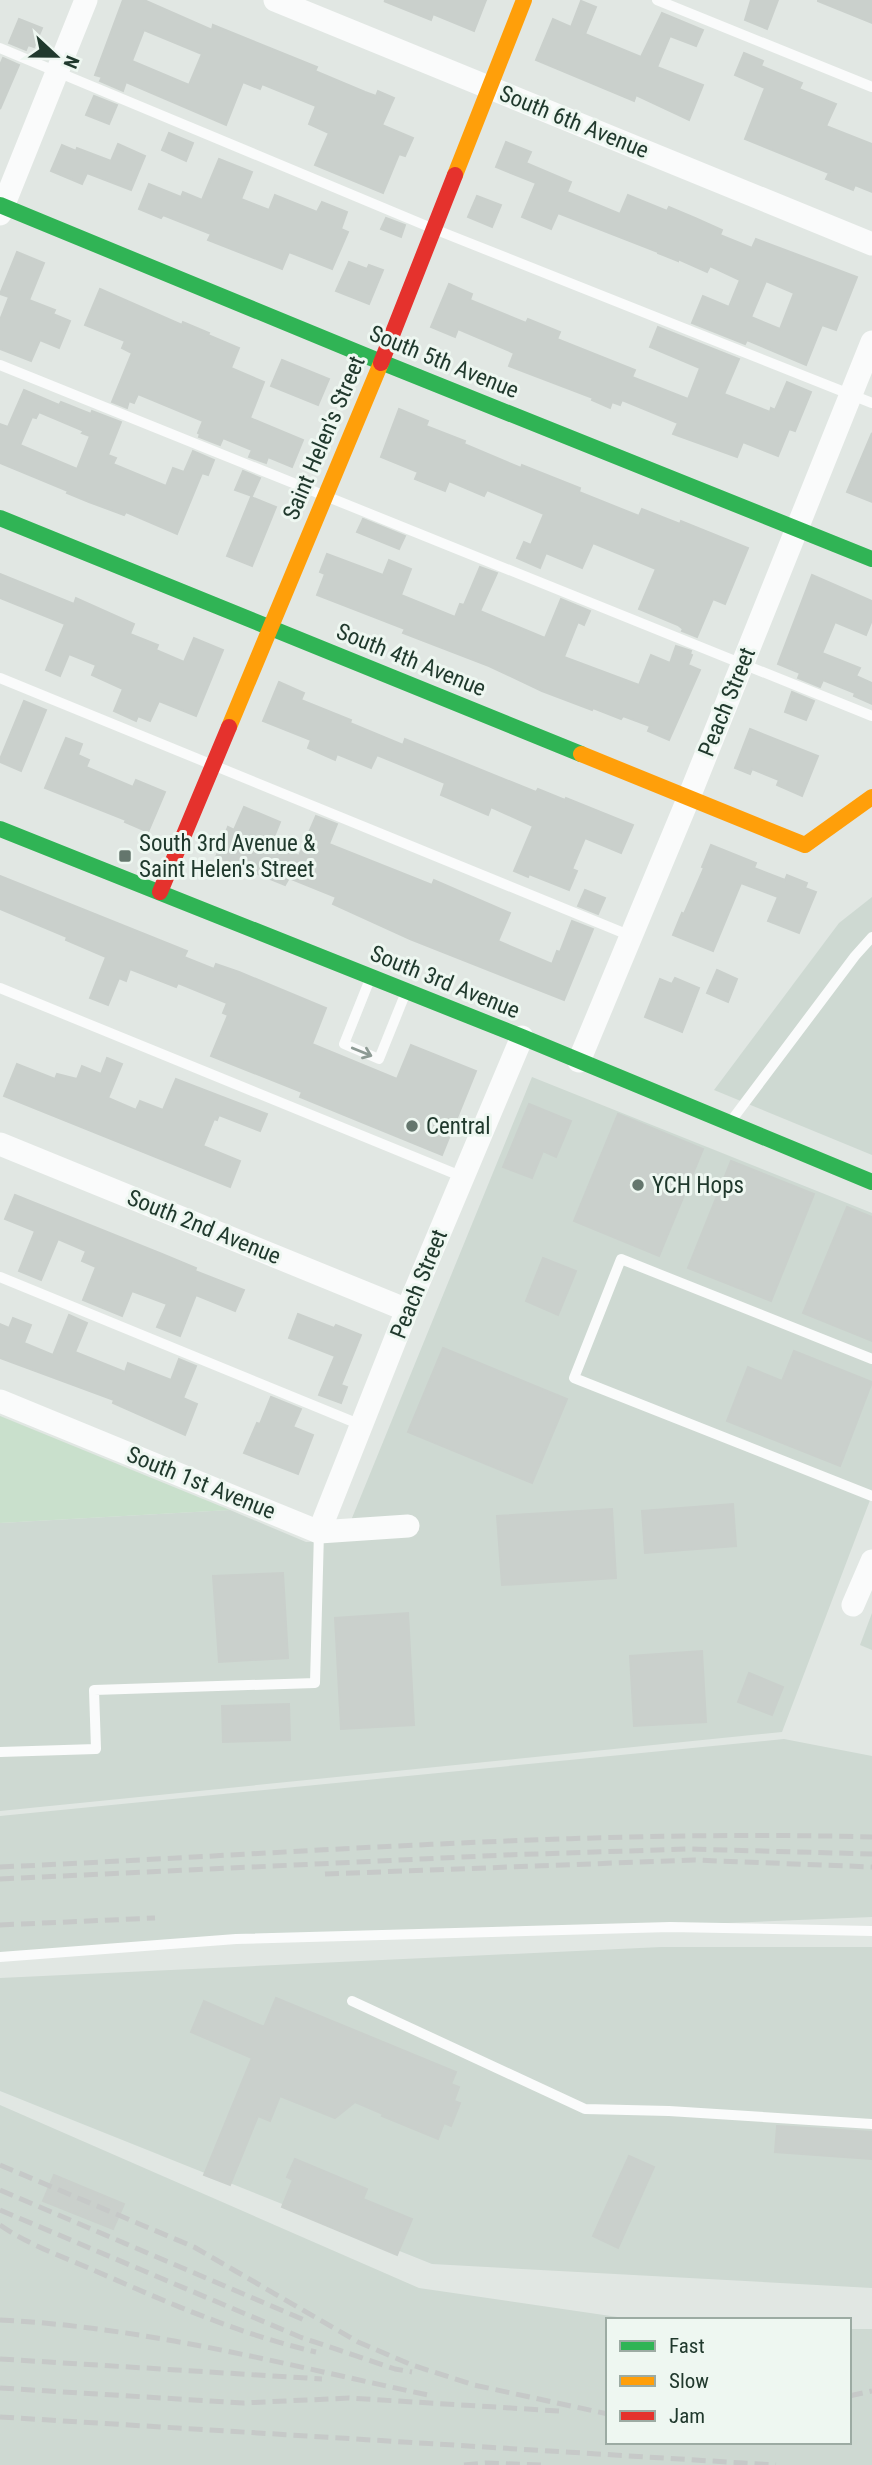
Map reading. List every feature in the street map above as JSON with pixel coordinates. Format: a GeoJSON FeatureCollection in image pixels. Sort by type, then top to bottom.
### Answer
{"type":"FeatureCollection","features":[{"type":"Feature","properties":{"kind":"street"},"geometry":{"type":"LineString","coordinates":[[1,209],[86,0]]}},
{"type":"Feature","properties":{"kind":"street","name":"South 6th Avenue"},"geometry":{"type":"LineString","coordinates":[[275,0],[872,244]]}},
{"type":"Feature","properties":{"kind":"street","name":"Saint Helen's Street"},"geometry":{"type":"LineString","coordinates":[[160,892],[381,362],[524,0]]}},
{"type":"Feature","properties":{"kind":"street","name":"South 5th Avenue"},"geometry":{"type":"LineString","coordinates":[[1,209],[872,559]]}},
{"type":"Feature","properties":{"kind":"street","name":"Peach Street"},"geometry":{"type":"LineString","coordinates":[[579,1061],[798,528],[862,399],[872,342]]}},
{"type":"Feature","properties":{"kind":"street","name":"South 4th Avenue"},"geometry":{"type":"LineString","coordinates":[[0,518],[805,845],[872,797]]}},
{"type":"Feature","properties":{"kind":"street","name":"South 3rd Avenue"},"geometry":{"type":"LineString","coordinates":[[0,829],[522,1037],[872,1182]]}},
{"type":"Feature","properties":{"kind":"street","name":"Peach Street"},"geometry":{"type":"LineString","coordinates":[[319,1532],[407,1310],[522,1037]]}},
{"type":"Feature","properties":{"kind":"street","name":"South 2nd Avenue"},"geometry":{"type":"LineString","coordinates":[[0,1144],[407,1310]]}},
{"type":"Feature","properties":{"kind":"street","name":"South 1st Avenue"},"geometry":{"type":"LineString","coordinates":[[0,1401],[319,1532],[408,1526]]}},
{"type":"Feature","properties":{"kind":"street"},"geometry":{"type":"LineString","coordinates":[[853,1605],[872,1561]]}},
{"type":"Feature","properties":{"kind":"lane"},"geometry":{"type":"LineString","coordinates":[[657,0],[872,87]]}},
{"type":"Feature","properties":{"kind":"lane"},"geometry":{"type":"LineString","coordinates":[[0,48],[434,229],[862,399]]}},
{"type":"Feature","properties":{"kind":"lane"},"geometry":{"type":"LineString","coordinates":[[0,365],[872,716]]}},
{"type":"Feature","properties":{"kind":"lane"},"geometry":{"type":"LineString","coordinates":[[0,678],[631,936]]}},
{"type":"Feature","properties":{"kind":"lane"},"geometry":{"type":"LineString","coordinates":[[729,1123],[872,937]]}},
{"type":"Feature","properties":{"kind":"lane"},"geometry":{"type":"LineString","coordinates":[[371,977],[344,1044],[379,1059],[407,991]]}},
{"type":"Feature","properties":{"kind":"lane"},"geometry":{"type":"LineString","coordinates":[[0,988],[463,1177]]}},
{"type":"Feature","properties":{"kind":"lane"},"geometry":{"type":"LineString","coordinates":[[872,1359],[621,1259],[574,1378],[872,1496]]}},
{"type":"Feature","properties":{"kind":"lane"},"geometry":{"type":"LineString","coordinates":[[0,1277],[361,1425]]}},
{"type":"Feature","properties":{"kind":"lane"},"geometry":{"type":"LineString","coordinates":[[0,1752],[96,1749],[94,1690],[315,1683],[319,1532]]}},
{"type":"Feature","properties":{"kind":"lane"},"geometry":{"type":"LineString","coordinates":[[0,1956],[236,1939],[670,1927],[872,1931]]}},
{"type":"Feature","properties":{"kind":"lane"},"geometry":{"type":"LineString","coordinates":[[352,2001],[585,2109],[669,2111],[872,2124]]}},
{"type":"Feature","properties":{"kind":"shaded area"},"geometry":{"type":"Polygon","coordinates":[[[872,897],[872,1155],[714,1090],[839,923],[872,897]]]}},
{"type":"Feature","properties":{"kind":"shaded area"},"geometry":{"type":"Polygon","coordinates":[[[532,1077],[872,1213],[872,1495],[782,1732],[0,1811],[0,1523],[230,1510],[306,1542],[343,1540],[532,1077]]]}},
{"type":"Feature","properties":{"kind":"shaded area"},"geometry":{"type":"Polygon","coordinates":[[[872,1613],[872,1650],[860,1645],[872,1613]]]}},
{"type":"Feature","properties":{"kind":"shaded area"},"geometry":{"type":"Polygon","coordinates":[[[784,1739],[872,1756],[872,1917],[0,1953],[0,1816],[784,1739]]]}},
{"type":"Feature","properties":{"kind":"shaded area"},"geometry":{"type":"Polygon","coordinates":[[[661,1947],[872,1947],[872,2288],[432,2264],[0,2091],[0,1978],[661,1947]]]}},
{"type":"Feature","properties":{"kind":"shaded area"},"geometry":{"type":"Polygon","coordinates":[[[0,2105],[419,2288],[624,2318],[606,2318],[606,2444],[851,2444],[851,2329],[872,2329],[872,2465],[0,2465],[0,2105]]]}},
{"type":"Feature","properties":{"kind":"green space"},"geometry":{"type":"Polygon","coordinates":[[[0,1416],[230,1510],[0,1523],[0,1416]]]}},
{"type":"Feature","properties":{"kind":"building"},"geometry":{"type":"Polygon","coordinates":[[[123,0],[144,0],[212,30],[213,25],[317,67],[315,71],[365,92],[376,96],[378,91],[394,98],[382,125],[413,138],[405,156],[399,154],[383,193],[315,165],[329,133],[309,124],[316,106],[262,84],[260,89],[243,82],[226,125],[126,82],[123,91],[100,81],[102,77],[95,75],[123,0]],[[144,30],[132,61],[189,85],[202,54],[144,30]]]}},
{"type":"Feature","properties":{"kind":"building"},"geometry":{"type":"Polygon","coordinates":[[[486,0],[474,31],[433,14],[431,20],[384,1],[486,0]]]}},
{"type":"Feature","properties":{"kind":"building"},"geometry":{"type":"Polygon","coordinates":[[[751,0],[778,0],[767,29],[745,20],[751,0]]]}},
{"type":"Feature","properties":{"kind":"building"},"geometry":{"type":"Polygon","coordinates":[[[872,0],[872,23],[818,1],[872,0]]]}},
{"type":"Feature","properties":{"kind":"building"},"geometry":{"type":"Polygon","coordinates":[[[581,1],[596,7],[585,34],[641,57],[662,13],[703,30],[696,46],[670,36],[657,67],[703,85],[689,120],[636,95],[634,101],[536,60],[553,19],[571,27],[581,1]]]}},
{"type":"Feature","properties":{"kind":"building"},"geometry":{"type":"Polygon","coordinates":[[[19,19],[42,28],[34,47],[28,45],[26,50],[9,43],[19,19]]]}},
{"type":"Feature","properties":{"kind":"building"},"geometry":{"type":"Polygon","coordinates":[[[744,53],[763,61],[761,66],[802,83],[799,89],[836,104],[826,126],[872,144],[872,192],[855,185],[853,190],[826,179],[829,173],[745,139],[765,88],[735,75],[744,53]]]}},
{"type":"Feature","properties":{"kind":"building"},"geometry":{"type":"Polygon","coordinates":[[[3,58],[19,65],[0,109],[0,65],[3,58]]]}},
{"type":"Feature","properties":{"kind":"building"},"geometry":{"type":"Polygon","coordinates":[[[94,96],[117,105],[109,124],[86,115],[94,96]]]}},
{"type":"Feature","properties":{"kind":"building"},"geometry":{"type":"Polygon","coordinates":[[[169,133],[193,143],[186,161],[162,150],[169,133]]]}},
{"type":"Feature","properties":{"kind":"building"},"geometry":{"type":"Polygon","coordinates":[[[506,142],[531,152],[526,163],[571,182],[567,192],[620,214],[628,195],[667,211],[669,207],[695,218],[722,230],[720,235],[752,248],[756,239],[857,277],[836,330],[822,325],[806,365],[747,340],[745,344],[692,323],[703,296],[729,307],[740,280],[710,266],[707,272],[558,213],[551,229],[522,217],[536,183],[496,167],[506,142]],[[766,281],[751,317],[780,329],[794,293],[766,281]]]}},
{"type":"Feature","properties":{"kind":"building"},"geometry":{"type":"Polygon","coordinates":[[[118,144],[145,156],[131,190],[87,173],[82,184],[51,171],[62,145],[111,161],[118,144]]]}},
{"type":"Feature","properties":{"kind":"building"},"geometry":{"type":"Polygon","coordinates":[[[219,159],[252,172],[241,199],[269,210],[275,195],[317,212],[322,202],[347,212],[341,229],[348,232],[332,269],[289,252],[282,269],[208,240],[211,234],[163,215],[161,218],[139,209],[149,184],[181,197],[183,192],[202,200],[219,159]]]}},
{"type":"Feature","properties":{"kind":"building"},"geometry":{"type":"Polygon","coordinates":[[[477,196],[501,205],[492,227],[468,217],[477,196]]]}},
{"type":"Feature","properties":{"kind":"building"},"geometry":{"type":"Polygon","coordinates":[[[386,218],[405,225],[401,237],[381,229],[386,218]]]}},
{"type":"Feature","properties":{"kind":"building"},"geometry":{"type":"Polygon","coordinates":[[[17,252],[44,263],[29,300],[55,310],[53,314],[70,321],[59,348],[40,340],[31,361],[0,349],[0,320],[9,297],[0,294],[17,252]]]}},
{"type":"Feature","properties":{"kind":"building"},"geometry":{"type":"Polygon","coordinates":[[[349,262],[367,269],[369,265],[383,270],[369,304],[336,291],[349,262]]]}},
{"type":"Feature","properties":{"kind":"building"},"geometry":{"type":"Polygon","coordinates":[[[449,284],[472,294],[470,300],[526,323],[528,319],[560,332],[557,339],[635,370],[632,377],[688,399],[700,368],[650,347],[658,327],[739,359],[724,394],[770,412],[771,408],[775,410],[787,382],[811,392],[795,431],[789,429],[778,456],[743,442],[737,457],[673,434],[678,423],[622,400],[620,405],[612,402],[610,408],[592,400],[593,398],[509,366],[514,353],[458,329],[455,337],[431,327],[449,284]]]}},
{"type":"Feature","properties":{"kind":"building"},"geometry":{"type":"Polygon","coordinates":[[[100,289],[239,348],[231,368],[264,382],[250,418],[303,440],[292,467],[268,457],[266,463],[249,457],[252,450],[223,438],[220,445],[199,437],[203,421],[138,394],[134,403],[129,401],[127,408],[112,402],[132,353],[122,348],[125,341],[85,325],[100,289]]]}},
{"type":"Feature","properties":{"kind":"building"},"geometry":{"type":"Polygon","coordinates":[[[282,360],[329,379],[318,405],[271,386],[282,360]]]}},
{"type":"Feature","properties":{"kind":"building"},"geometry":{"type":"Polygon","coordinates":[[[24,390],[59,405],[61,402],[121,422],[108,455],[116,458],[113,464],[166,486],[173,468],[184,472],[193,451],[214,460],[208,475],[202,473],[177,534],[126,512],[124,515],[89,502],[0,463],[0,424],[8,427],[24,390]],[[39,412],[36,418],[32,417],[20,445],[77,469],[90,436],[82,433],[84,431],[39,412]]]}},
{"type":"Feature","properties":{"kind":"building"},"geometry":{"type":"Polygon","coordinates":[[[399,409],[428,421],[426,426],[465,441],[464,444],[521,468],[522,465],[580,488],[579,492],[639,516],[642,509],[680,524],[681,521],[748,548],[725,604],[713,599],[697,637],[682,631],[678,625],[639,609],[656,569],[593,543],[582,568],[546,553],[540,568],[517,558],[524,542],[531,545],[544,514],[487,490],[484,496],[449,481],[445,491],[415,479],[418,472],[381,457],[399,409]]]}},
{"type":"Feature","properties":{"kind":"building"},"geometry":{"type":"Polygon","coordinates":[[[872,433],[872,502],[847,492],[872,433]]]}},
{"type":"Feature","properties":{"kind":"building"},"geometry":{"type":"Polygon","coordinates":[[[243,471],[260,478],[252,496],[235,490],[243,471]]]}},
{"type":"Feature","properties":{"kind":"building"},"geometry":{"type":"Polygon","coordinates":[[[251,497],[276,507],[252,566],[227,556],[251,497]]]}},
{"type":"Feature","properties":{"kind":"building"},"geometry":{"type":"Polygon","coordinates":[[[363,519],[405,536],[399,549],[357,532],[363,519]]]}},
{"type":"Feature","properties":{"kind":"building"},"geometry":{"type":"Polygon","coordinates":[[[327,554],[383,575],[389,560],[411,569],[401,595],[455,617],[460,604],[464,605],[480,567],[497,573],[480,611],[545,638],[561,599],[590,611],[584,625],[578,622],[564,657],[639,685],[651,655],[670,663],[676,646],[691,651],[688,665],[700,670],[669,740],[648,731],[650,726],[623,716],[621,719],[593,708],[592,710],[542,691],[489,666],[403,633],[405,629],[317,595],[325,574],[320,572],[327,554]]]}},
{"type":"Feature","properties":{"kind":"building"},"geometry":{"type":"Polygon","coordinates":[[[0,574],[74,604],[76,598],[134,624],[130,634],[158,645],[156,650],[184,662],[194,638],[223,650],[196,716],[159,701],[150,721],[138,716],[136,721],[114,711],[123,689],[92,675],[96,665],[69,654],[60,676],[46,670],[65,624],[0,598],[0,574]]]}},
{"type":"Feature","properties":{"kind":"building"},"geometry":{"type":"Polygon","coordinates":[[[812,575],[872,601],[872,620],[866,635],[835,622],[822,653],[860,668],[856,676],[872,683],[872,704],[854,696],[855,693],[823,680],[820,687],[798,678],[800,673],[778,664],[812,575]]]}},
{"type":"Feature","properties":{"kind":"building"},"geometry":{"type":"Polygon","coordinates":[[[279,682],[304,693],[301,700],[403,745],[405,739],[536,792],[538,789],[565,800],[566,798],[633,825],[621,853],[585,838],[572,869],[577,871],[569,890],[514,871],[533,826],[491,807],[488,815],[441,795],[445,783],[377,755],[371,768],[337,754],[335,760],[308,748],[311,740],[263,721],[279,682]]]}},
{"type":"Feature","properties":{"kind":"building"},"geometry":{"type":"Polygon","coordinates":[[[792,692],[814,701],[806,720],[785,712],[792,692]]]}},
{"type":"Feature","properties":{"kind":"building"},"geometry":{"type":"Polygon","coordinates":[[[24,701],[46,710],[21,771],[0,762],[0,759],[24,701]]]}},
{"type":"Feature","properties":{"kind":"building"},"geometry":{"type":"Polygon","coordinates":[[[750,729],[818,756],[802,796],[777,785],[779,780],[752,769],[750,774],[735,768],[750,729]]]}},
{"type":"Feature","properties":{"kind":"building"},"geometry":{"type":"Polygon","coordinates":[[[66,738],[82,744],[78,755],[89,760],[86,767],[133,787],[136,780],[165,792],[148,832],[125,822],[126,820],[45,788],[66,738]]]}},
{"type":"Feature","properties":{"kind":"building"},"geometry":{"type":"Polygon","coordinates":[[[244,807],[280,822],[271,844],[299,856],[316,816],[337,824],[329,844],[432,885],[434,880],[510,913],[498,941],[552,964],[557,951],[560,952],[572,921],[593,929],[564,1000],[410,939],[333,904],[336,897],[289,878],[285,885],[216,857],[228,827],[234,830],[244,807]]]}},
{"type":"Feature","properties":{"kind":"building"},"geometry":{"type":"Polygon","coordinates":[[[711,845],[756,863],[754,868],[785,880],[787,875],[807,883],[805,888],[816,892],[799,933],[768,921],[778,897],[741,883],[713,951],[673,935],[704,868],[702,867],[711,845]]]}},
{"type":"Feature","properties":{"kind":"building"},"geometry":{"type":"Polygon","coordinates":[[[0,876],[187,951],[184,957],[214,969],[216,964],[239,972],[326,1008],[312,1044],[397,1079],[411,1045],[476,1071],[442,1155],[300,1097],[302,1092],[211,1056],[228,1015],[223,1013],[227,1003],[178,983],[176,987],[130,969],[126,981],[119,978],[108,1005],[90,998],[106,957],[66,940],[67,937],[0,909],[0,876]]]}},
{"type":"Feature","properties":{"kind":"building"},"geometry":{"type":"Polygon","coordinates":[[[585,890],[605,898],[598,914],[578,906],[585,890]]]}},
{"type":"Feature","properties":{"kind":"building"},"geometry":{"type":"Polygon","coordinates":[[[717,970],[737,979],[728,1002],[707,993],[717,970]]]}},
{"type":"Feature","properties":{"kind":"building"},"geometry":{"type":"Polygon","coordinates":[[[675,978],[699,988],[682,1032],[645,1017],[660,979],[672,984],[675,978]]]}},
{"type":"Feature","properties":{"kind":"building"},"geometry":{"type":"Polygon","coordinates":[[[107,1058],[122,1064],[108,1098],[136,1110],[140,1101],[163,1110],[176,1079],[267,1114],[260,1131],[219,1115],[217,1120],[214,1119],[203,1146],[240,1161],[230,1187],[4,1096],[17,1064],[55,1079],[57,1074],[77,1079],[82,1066],[101,1074],[107,1058]]]}},
{"type":"Feature","properties":{"kind":"building"},"geometry":{"type":"Polygon","coordinates":[[[529,1104],[571,1121],[556,1157],[543,1151],[532,1178],[503,1167],[529,1104]]]}},
{"type":"Feature","properties":{"kind":"building","name":"YCH Hops"},"geometry":{"type":"Polygon","coordinates":[[[618,1114],[703,1149],[659,1256],[574,1221],[618,1114]]]}},
{"type":"Feature","properties":{"kind":"building","name":"YCH Hops"},"geometry":{"type":"Polygon","coordinates":[[[731,1161],[814,1194],[771,1301],[688,1268],[731,1161]]]}},
{"type":"Feature","properties":{"kind":"building"},"geometry":{"type":"Polygon","coordinates":[[[15,1195],[244,1290],[235,1311],[196,1295],[180,1336],[157,1327],[167,1304],[132,1291],[122,1316],[83,1300],[96,1267],[82,1261],[86,1251],[58,1239],[41,1280],[19,1271],[35,1231],[5,1219],[15,1195]]]}},
{"type":"Feature","properties":{"kind":"building"},"geometry":{"type":"Polygon","coordinates":[[[847,1207],[872,1217],[872,1341],[803,1313],[847,1207]]]}},
{"type":"Feature","properties":{"kind":"building"},"geometry":{"type":"Polygon","coordinates":[[[543,1258],[576,1271],[558,1315],[526,1301],[543,1258]]]}},
{"type":"Feature","properties":{"kind":"building"},"geometry":{"type":"Polygon","coordinates":[[[298,1314],[361,1335],[341,1385],[347,1387],[341,1403],[319,1395],[335,1356],[289,1338],[298,1314]]]}},
{"type":"Feature","properties":{"kind":"building"},"geometry":{"type":"Polygon","coordinates":[[[69,1315],[87,1323],[75,1352],[125,1372],[128,1363],[171,1380],[179,1359],[196,1366],[183,1398],[197,1404],[185,1435],[113,1403],[114,1400],[0,1358],[0,1324],[9,1328],[13,1318],[31,1325],[24,1343],[53,1355],[69,1315]]]}},
{"type":"Feature","properties":{"kind":"building"},"geometry":{"type":"Polygon","coordinates":[[[443,1348],[567,1399],[532,1483],[408,1432],[443,1348]]]}},
{"type":"Feature","properties":{"kind":"building"},"geometry":{"type":"Polygon","coordinates":[[[794,1351],[872,1382],[840,1466],[727,1421],[748,1367],[782,1381],[794,1351]]]}},
{"type":"Feature","properties":{"kind":"building"},"geometry":{"type":"Polygon","coordinates":[[[271,1397],[301,1409],[293,1427],[313,1435],[298,1474],[244,1453],[271,1397]]]}},
{"type":"Feature","properties":{"kind":"building"},"geometry":{"type":"Polygon","coordinates":[[[733,1504],[736,1546],[645,1553],[642,1511],[733,1504]]]}},
{"type":"Feature","properties":{"kind":"building"},"geometry":{"type":"Polygon","coordinates":[[[612,1509],[616,1578],[502,1585],[497,1516],[612,1509]]]}},
{"type":"Feature","properties":{"kind":"building"},"geometry":{"type":"Polygon","coordinates":[[[283,1573],[288,1658],[219,1662],[213,1576],[283,1573]]]}},
{"type":"Feature","properties":{"kind":"building"},"geometry":{"type":"Polygon","coordinates":[[[408,1613],[414,1725],[341,1729],[335,1618],[408,1613]]]}},
{"type":"Feature","properties":{"kind":"building"},"geometry":{"type":"Polygon","coordinates":[[[702,1651],[706,1722],[634,1726],[630,1656],[702,1651]]]}},
{"type":"Feature","properties":{"kind":"building"},"geometry":{"type":"Polygon","coordinates":[[[749,1673],[783,1687],[772,1715],[738,1702],[749,1673]]]}},
{"type":"Feature","properties":{"kind":"building"},"geometry":{"type":"Polygon","coordinates":[[[289,1704],[290,1740],[223,1742],[222,1706],[289,1704]]]}},
{"type":"Feature","properties":{"kind":"building"},"geometry":{"type":"Polygon","coordinates":[[[276,1998],[456,2072],[451,2084],[459,2087],[454,2101],[460,2103],[451,2126],[444,2123],[438,2139],[355,2102],[335,2118],[280,2096],[270,2121],[258,2116],[230,2185],[204,2175],[252,2058],[191,2032],[204,2001],[264,2027],[276,1998]]]}},
{"type":"Feature","properties":{"kind":"building"},"geometry":{"type":"Polygon","coordinates":[[[777,2126],[872,2132],[872,2159],[775,2152],[777,2126]]]}},
{"type":"Feature","properties":{"kind":"building"},"geometry":{"type":"Polygon","coordinates":[[[629,2156],[654,2167],[618,2248],[593,2236],[629,2156]]]}},
{"type":"Feature","properties":{"kind":"building"},"geometry":{"type":"Polygon","coordinates":[[[295,2159],[367,2189],[363,2199],[412,2219],[397,2255],[282,2207],[293,2180],[287,2177],[295,2159]]]}},
{"type":"Feature","properties":{"kind":"building"},"geometry":{"type":"Polygon","coordinates":[[[54,2175],[124,2204],[113,2229],[43,2201],[54,2175]]]}},
{"type":"Feature","properties":{"kind":"railway"},"geometry":{"type":"LineString","coordinates":[[0,1867],[436,1844],[654,1836],[872,1837]]}},
{"type":"Feature","properties":{"kind":"railway"},"geometry":{"type":"LineString","coordinates":[[0,1879],[688,1849],[872,1854]]}},
{"type":"Feature","properties":{"kind":"railway"},"geometry":{"type":"LineString","coordinates":[[325,1874],[694,1860],[872,1867]]}},
{"type":"Feature","properties":{"kind":"railway"},"geometry":{"type":"LineString","coordinates":[[0,1925],[155,1918]]}},
{"type":"Feature","properties":{"kind":"railway"},"geometry":{"type":"LineString","coordinates":[[0,2165],[194,2247],[358,2342],[412,2365],[474,2385],[606,2414]]}},
{"type":"Feature","properties":{"kind":"railway"},"geometry":{"type":"LineString","coordinates":[[0,2190],[309,2322]]}},
{"type":"Feature","properties":{"kind":"railway"},"geometry":{"type":"LineString","coordinates":[[0,2210],[300,2337],[395,2369],[412,2372]]}},
{"type":"Feature","properties":{"kind":"railway"},"geometry":{"type":"LineString","coordinates":[[0,2225],[44,2249],[174,2305],[258,2336],[316,2352]]}},
{"type":"Feature","properties":{"kind":"railway"},"geometry":{"type":"LineString","coordinates":[[0,2320],[108,2330],[162,2339],[428,2395]]}},
{"type":"Feature","properties":{"kind":"railway"},"geometry":{"type":"LineString","coordinates":[[0,2359],[322,2379]]}},
{"type":"Feature","properties":{"kind":"railway"},"geometry":{"type":"LineString","coordinates":[[0,2388],[243,2403],[349,2398],[559,2411]]}},
{"type":"Feature","properties":{"kind":"railway"},"geometry":{"type":"LineString","coordinates":[[851,2396],[872,2391]]}},
{"type":"Feature","properties":{"kind":"railway"},"geometry":{"type":"LineString","coordinates":[[0,2417],[776,2465]]}},
{"type":"Feature","properties":{"kind":"railway"},"geometry":{"type":"LineString","coordinates":[[464,2465],[542,2465]]}},
{"type":"Feature","properties":{"kind":"traffic: fast"},"geometry":{"type":"LineString","coordinates":[[0,205],[381,362],[872,559]]}},
{"type":"Feature","properties":{"kind":"traffic: fast"},"geometry":{"type":"LineString","coordinates":[[0,518],[581,754]]}},
{"type":"Feature","properties":{"kind":"traffic: fast"},"geometry":{"type":"LineString","coordinates":[[0,829],[522,1037],[872,1182]]}},
{"type":"Feature","properties":{"kind":"traffic: slow"},"geometry":{"type":"LineString","coordinates":[[455,175],[524,0]]}},
{"type":"Feature","properties":{"kind":"traffic: slow"},"geometry":{"type":"LineString","coordinates":[[229,727],[381,363]]}},
{"type":"Feature","properties":{"kind":"traffic: slow"},"geometry":{"type":"LineString","coordinates":[[581,754],[805,845],[872,797]]}},
{"type":"Feature","properties":{"kind":"traffic: jam"},"geometry":{"type":"LineString","coordinates":[[381,363],[455,175]]}},
{"type":"Feature","properties":{"kind":"traffic: jam"},"geometry":{"type":"LineString","coordinates":[[160,892],[229,727]]}},
{"type":"Feature","properties":{"kind":"place","name":"South 3rd Avenue & Saint Helen's Street"},"geometry":{"type":"Point","coordinates":[125,856]}},
{"type":"Feature","properties":{"kind":"place","name":"Central"},"geometry":{"type":"Point","coordinates":[412,1126]}},
{"type":"Feature","properties":{"kind":"place","name":"YCH Hops"},"geometry":{"type":"Point","coordinates":[638,1185]}}]}
